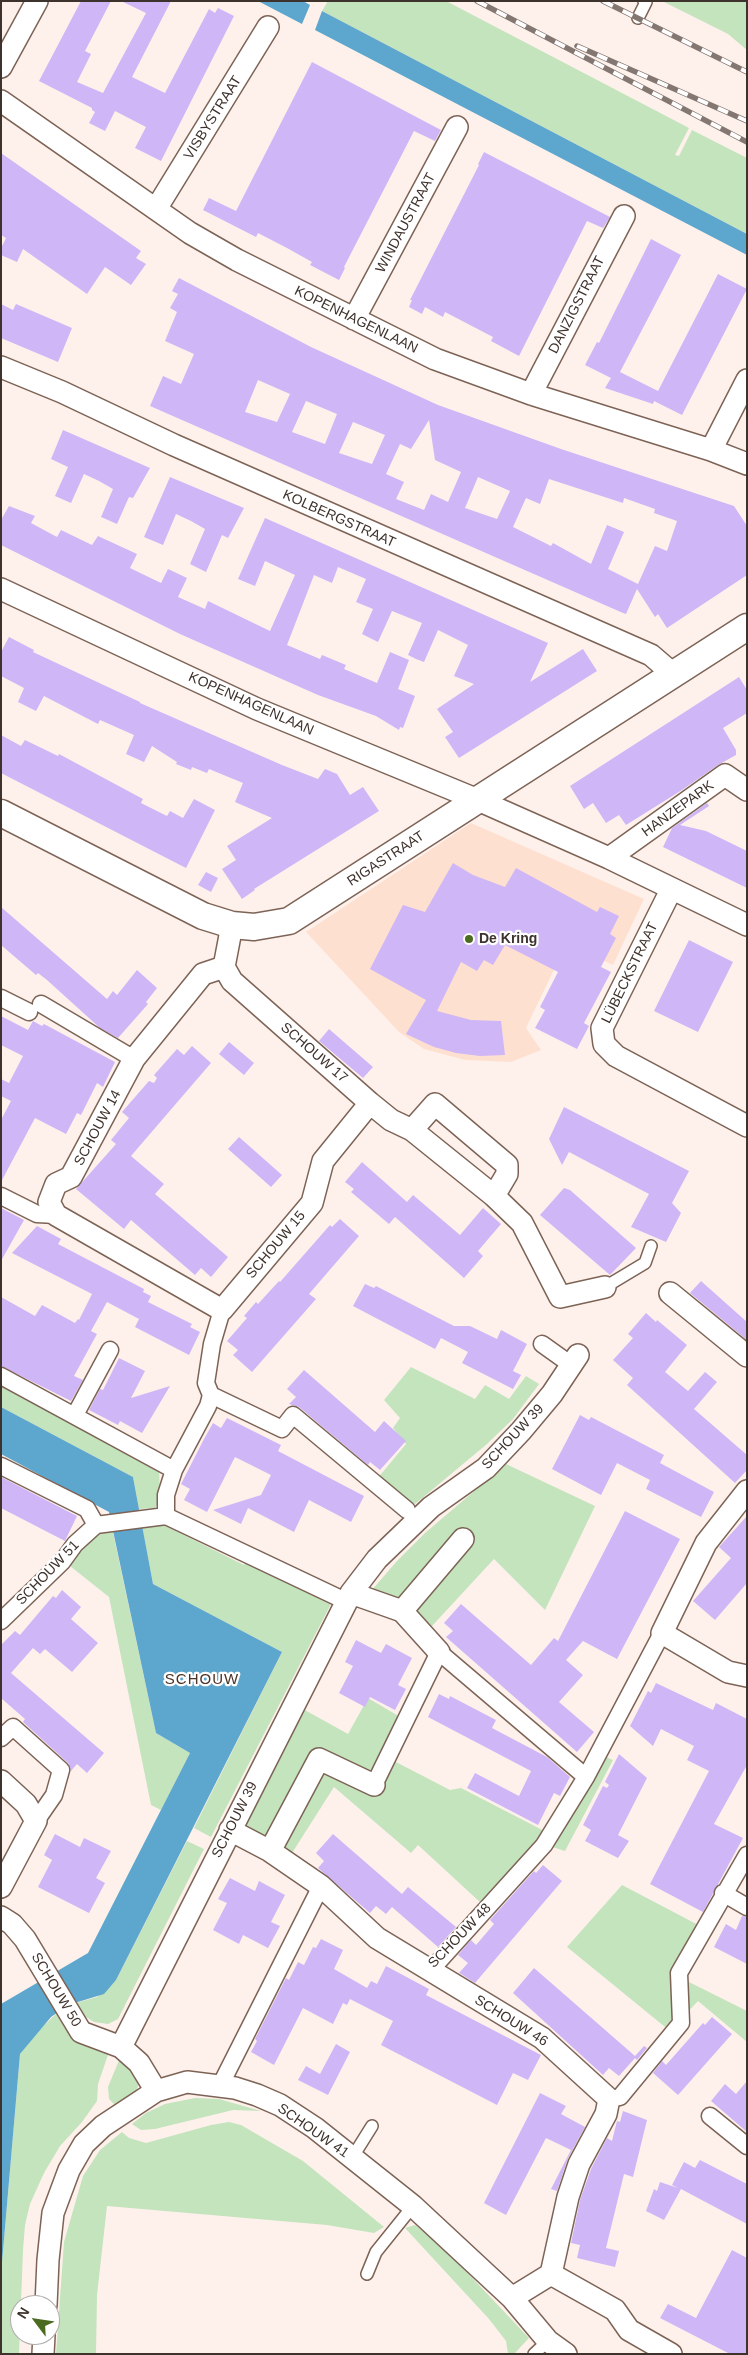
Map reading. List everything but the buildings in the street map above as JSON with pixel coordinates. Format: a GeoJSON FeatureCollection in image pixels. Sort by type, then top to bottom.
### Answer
{"type":"FeatureCollection","features":[{"type":"Feature","properties":{"kind":"street"},"geometry":{"type":"LineString","coordinates":[[1,67],[37,1]]}},
{"type":"Feature","properties":{"kind":"street","name":"VISBYSTRAAT"},"geometry":{"type":"LineString","coordinates":[[156,209],[268,27]]}},
{"type":"Feature","properties":{"kind":"street","name":"KOPENHAGENLAAN"},"geometry":{"type":"LineString","coordinates":[[1,101],[180,227],[237,260],[435,359],[531,394],[712,450],[747,464]]}},
{"type":"Feature","properties":{"kind":"street","name":"WINDAUSTRAAT"},"geometry":{"type":"LineString","coordinates":[[354,319],[457,127]]}},
{"type":"Feature","properties":{"kind":"street","name":"DANZIGSTRAAT"},"geometry":{"type":"LineString","coordinates":[[531,394],[624,216]]}},
{"type":"Feature","properties":{"kind":"street","name":"KOLBERGSTRAAT"},"geometry":{"type":"LineString","coordinates":[[1,367],[62,392],[182,449],[650,655],[673,674]]}},
{"type":"Feature","properties":{"kind":"street"},"geometry":{"type":"LineString","coordinates":[[712,450],[747,380]]}},
{"type":"Feature","properties":{"kind":"street","name":"KOPENHAGENLAAN"},"geometry":{"type":"LineString","coordinates":[[1,589],[257,709],[478,800]]}},
{"type":"Feature","properties":{"kind":"street","name":"RIGASTRAAT"},"geometry":{"type":"LineString","coordinates":[[1,813],[203,916],[232,925],[254,927],[288,921],[747,627]]}},
{"type":"Feature","properties":{"kind":"street","name":"HANZEPARK"},"geometry":{"type":"LineString","coordinates":[[609,858],[725,775],[747,790]]}},
{"type":"Feature","properties":{"kind":"street"},"geometry":{"type":"LineString","coordinates":[[478,800],[609,858],[671,890],[747,925]]}},
{"type":"Feature","properties":{"kind":"street","name":"LÜBECKSTRAAT"},"geometry":{"type":"LineString","coordinates":[[671,890],[602,1028],[604,1044],[616,1056],[747,1126]]}},
{"type":"Feature","properties":{"kind":"street"},"geometry":{"type":"LineString","coordinates":[[224,967],[232,925]]}},
{"type":"Feature","properties":{"kind":"street","name":"SCHOUW 14"},"geometry":{"type":"LineString","coordinates":[[56,1215],[49,1202],[56,1184],[71,1177],[134,1059],[203,974],[224,967]]}},
{"type":"Feature","properties":{"kind":"street","name":"SCHOUW 17"},"geometry":{"type":"LineString","coordinates":[[224,967],[232,981],[370,1103],[391,1120],[412,1130],[494,1196],[522,1223],[560,1297],[605,1287]]}},
{"type":"Feature","properties":{"kind":"street"},"geometry":{"type":"LineString","coordinates":[[1,998],[35,1008],[134,1059]]}},
{"type":"Feature","properties":{"kind":"street","name":"SCHOUW 15"},"geometry":{"type":"LineString","coordinates":[[159,1516],[174,1470],[208,1406],[211,1395],[206,1383],[212,1344],[222,1310],[312,1203],[323,1161],[370,1103]]}},
{"type":"Feature","properties":{"kind":"street"},"geometry":{"type":"LineString","coordinates":[[412,1130],[435,1104],[506,1166],[507,1174],[494,1196]]}},
{"type":"Feature","properties":{"kind":"street"},"geometry":{"type":"LineString","coordinates":[[1,1196],[37,1214],[56,1215],[77,1229],[222,1310]]}},
{"type":"Feature","properties":{"kind":"street"},"geometry":{"type":"LineString","coordinates":[[670,1293],[747,1356]]}},
{"type":"Feature","properties":{"kind":"street"},"geometry":{"type":"LineString","coordinates":[[542,1344],[570,1357]]}},
{"type":"Feature","properties":{"kind":"street"},"geometry":{"type":"LineString","coordinates":[[74,1415],[110,1350]]}},
{"type":"Feature","properties":{"kind":"street","name":"SCHOUW 39"},"geometry":{"type":"LineString","coordinates":[[121,2047],[230,1830],[344,1595],[377,1558],[431,1507],[486,1468],[552,1394],[570,1357]]}},
{"type":"Feature","properties":{"kind":"street"},"geometry":{"type":"LineString","coordinates":[[1,1376],[174,1470]]}},
{"type":"Feature","properties":{"kind":"street"},"geometry":{"type":"LineString","coordinates":[[211,1395],[282,1429],[293,1416],[408,1510]]}},
{"type":"Feature","properties":{"kind":"street"},"geometry":{"type":"LineString","coordinates":[[1,1466],[88,1509],[100,1524],[159,1516],[344,1595],[402,1611],[439,1652],[586,1777],[662,1633],[706,1543],[747,1491]]}},
{"type":"Feature","properties":{"kind":"street","name":"SCHOUW 51"},"geometry":{"type":"LineString","coordinates":[[1,1621],[62,1562],[75,1544],[100,1524]]}},
{"type":"Feature","properties":{"kind":"street"},"geometry":{"type":"LineString","coordinates":[[402,1611],[464,1539]]}},
{"type":"Feature","properties":{"kind":"street"},"geometry":{"type":"LineString","coordinates":[[662,1633],[728,1672],[747,1676]]}},
{"type":"Feature","properties":{"kind":"street"},"geometry":{"type":"LineString","coordinates":[[270,1851],[319,1759],[374,1785],[439,1652]]}},
{"type":"Feature","properties":{"kind":"street"},"geometry":{"type":"LineString","coordinates":[[1,1886],[36,1821],[54,1795],[61,1770],[13,1727],[2,1735]]}},
{"type":"Feature","properties":{"kind":"street","name":"SCHOUW 48"},"geometry":{"type":"LineString","coordinates":[[230,1830],[270,1851],[321,1886],[377,1938],[430,1972],[544,1845],[586,1777]]}},
{"type":"Feature","properties":{"kind":"street"},"geometry":{"type":"LineString","coordinates":[[1,1781],[26,1804],[36,1821]]}},
{"type":"Feature","properties":{"kind":"street"},"geometry":{"type":"LineString","coordinates":[[512,2298],[551,2274],[568,2197],[579,2164],[606,2114],[609,2099],[620,2096],[681,2023],[679,1973],[723,1893],[747,1855]]}},
{"type":"Feature","properties":{"kind":"street"},"geometry":{"type":"LineString","coordinates":[[220,2086],[321,1886]]}},
{"type":"Feature","properties":{"kind":"street"},"geometry":{"type":"LineString","coordinates":[[723,1893],[747,1907]]}},
{"type":"Feature","properties":{"kind":"street","name":"SCHOUW 50"},"geometry":{"type":"LineString","coordinates":[[1,1917],[12,1924],[24,1939],[81,2032],[121,2047]]}},
{"type":"Feature","properties":{"kind":"street","name":"SCHOUW 46"},"geometry":{"type":"LineString","coordinates":[[430,1972],[542,2038],[609,2099]]}},
{"type":"Feature","properties":{"kind":"street"},"geometry":{"type":"LineString","coordinates":[[121,2047],[139,2063],[156,2091]]}},
{"type":"Feature","properties":{"kind":"street","name":"SCHOUW 41"},"geometry":{"type":"LineString","coordinates":[[46,2295],[48,2260],[54,2213],[69,2170],[84,2144],[103,2126],[156,2091],[187,2082],[235,2088],[280,2105],[315,2128],[413,2206],[512,2298],[541,2347],[566,2354]]}},
{"type":"Feature","properties":{"kind":"street"},"geometry":{"type":"LineString","coordinates":[[710,2116],[747,2146]]}},
{"type":"Feature","properties":{"kind":"street"},"geometry":{"type":"LineString","coordinates":[[551,2274],[615,2310],[629,2330],[671,2354]]}},
{"type":"Feature","properties":{"kind":"lane"},"geometry":{"type":"LineString","coordinates":[[638,18],[646,2],[644,1]]}},
{"type":"Feature","properties":{"kind":"lane","name":"SCHOUW 17"},"geometry":{"type":"LineString","coordinates":[[605,1287],[645,1263],[651,1246]]}},
{"type":"Feature","properties":{"kind":"lane"},"geometry":{"type":"LineString","coordinates":[[352,2158],[372,2126]]}},
{"type":"Feature","properties":{"kind":"lane"},"geometry":{"type":"LineString","coordinates":[[367,2274],[376,2252],[413,2206]]}},
{"type":"Feature","properties":{"kind":"shaded area","name":"De Kring"},"geometry":{"type":"Polygon","coordinates":[[[471,823],[644,899],[613,965],[573,946],[561,955],[526,1028],[541,1050],[511,1062],[465,1060],[424,1049],[399,1032],[306,932],[471,823]]]}},
{"type":"Feature","properties":{"kind":"green space"},"geometry":{"type":"Polygon","coordinates":[[[328,1],[446,1],[689,128],[675,155],[679,156],[692,130],[747,158],[747,234],[322,11],[328,1]]]}},
{"type":"Feature","properties":{"kind":"green space"},"geometry":{"type":"Polygon","coordinates":[[[662,1],[747,1],[747,50],[728,34],[662,1]]]}},
{"type":"Feature","properties":{"kind":"green space"},"geometry":{"type":"Polygon","coordinates":[[[411,1367],[475,1399],[485,1385],[509,1399],[526,1376],[539,1384],[513,1419],[487,1444],[415,1504],[390,1491],[377,1479],[406,1444],[393,1428],[400,1418],[384,1400],[411,1367]]]}},
{"type":"Feature","properties":{"kind":"green space"},"geometry":{"type":"Polygon","coordinates":[[[1,1386],[159,1464],[160,1499],[155,1508],[139,1509],[133,1477],[1,1407],[1,1386]]]}},
{"type":"Feature","properties":{"kind":"green space"},"geometry":{"type":"Polygon","coordinates":[[[506,1464],[595,1506],[545,1610],[494,1559],[432,1626],[371,1591],[425,1533],[506,1464]]]}},
{"type":"Feature","properties":{"kind":"green space"},"geometry":{"type":"Polygon","coordinates":[[[162,1524],[244,1565],[249,1558],[332,1602],[211,1837],[194,1828],[282,1652],[153,1584],[142,1526],[162,1524]]]}},
{"type":"Feature","properties":{"kind":"green space"},"geometry":{"type":"Polygon","coordinates":[[[112,1528],[156,1733],[190,1753],[161,1810],[151,1805],[109,1597],[65,1562],[96,1529],[112,1528]]]}},
{"type":"Feature","properties":{"kind":"green space"},"geometry":{"type":"Polygon","coordinates":[[[368,1698],[412,1724],[394,1761],[450,1790],[461,1788],[552,1835],[597,1753],[613,1760],[565,1851],[537,1842],[481,1903],[418,1845],[411,1853],[334,1787],[292,1853],[282,1845],[242,1827],[303,1709],[348,1734],[368,1698]]]}},
{"type":"Feature","properties":{"kind":"green space"},"geometry":{"type":"Polygon","coordinates":[[[187,1841],[204,1849],[118,2019],[108,2024],[94,2022],[83,2015],[76,2003],[97,1997],[116,1980],[187,1841]]]}},
{"type":"Feature","properties":{"kind":"green space"},"geometry":{"type":"Polygon","coordinates":[[[622,1885],[706,1929],[681,1978],[747,2011],[747,2042],[698,2001],[670,2031],[567,1947],[622,1885]]]}},
{"type":"Feature","properties":{"kind":"green space"},"geometry":{"type":"Polygon","coordinates":[[[56,2014],[71,2037],[87,2047],[110,2049],[98,2084],[97,2101],[82,2122],[60,2146],[44,2173],[30,2204],[25,2225],[21,2295],[10,2295],[10,2345],[19,2345],[19,2354],[1,2354],[1,2274],[20,2054],[38,2031],[56,2014]]]}},
{"type":"Feature","properties":{"kind":"green space"},"geometry":{"type":"Polygon","coordinates":[[[122,2053],[138,2077],[138,2086],[134,2097],[118,2108],[109,2099],[108,2087],[122,2053]]]}},
{"type":"Feature","properties":{"kind":"green space"},"geometry":{"type":"Polygon","coordinates":[[[195,2098],[219,2099],[261,2111],[233,2110],[155,2129],[141,2130],[132,2124],[146,2113],[165,2104],[195,2098]]]}},
{"type":"Feature","properties":{"kind":"green space"},"geometry":{"type":"Polygon","coordinates":[[[229,2122],[241,2125],[303,2161],[384,2227],[374,2233],[327,2225],[107,2206],[97,2295],[96,2354],[56,2354],[57,2345],[60,2345],[60,2298],[64,2242],[83,2176],[100,2150],[122,2132],[129,2138],[146,2143],[211,2125],[229,2122]]]}},
{"type":"Feature","properties":{"kind":"green space"},"geometry":{"type":"Polygon","coordinates":[[[415,2225],[442,2246],[529,2338],[514,2354],[508,2354],[506,2341],[489,2319],[405,2228],[415,2225]]]}},
{"type":"Feature","properties":{"kind":"water"},"geometry":{"type":"Polygon","coordinates":[[[258,1],[303,1],[310,5],[302,24],[258,1]]]}},
{"type":"Feature","properties":{"kind":"water"},"geometry":{"type":"Polygon","coordinates":[[[322,11],[747,234],[747,255],[315,30],[322,11]]]}},
{"type":"Feature","properties":{"kind":"water"},"geometry":{"type":"Polygon","coordinates":[[[1,1407],[133,1477],[153,1584],[282,1652],[116,1980],[104,1994],[68,2005],[51,2017],[20,2054],[1,2274],[1,2004],[88,1953],[190,1753],[156,1733],[109,1512],[1,1454],[1,1407]]]}},
{"type":"Feature","properties":{"kind":"railway"},"geometry":{"type":"LineString","coordinates":[[477,1],[747,142]]}},
{"type":"Feature","properties":{"kind":"railway"},"geometry":{"type":"LineString","coordinates":[[603,1],[747,72]]}},
{"type":"Feature","properties":{"kind":"railway"},"geometry":{"type":"LineString","coordinates":[[577,46],[747,121]]}},
{"type":"Feature","properties":{"kind":"place","name":"De Kring"},"geometry":{"type":"Point","coordinates":[469,939]}},
{"type":"Feature","properties":{"kind":"district","name":"SCHOUW"},"geometry":{"type":"Point","coordinates":[202,1680]}}]}
